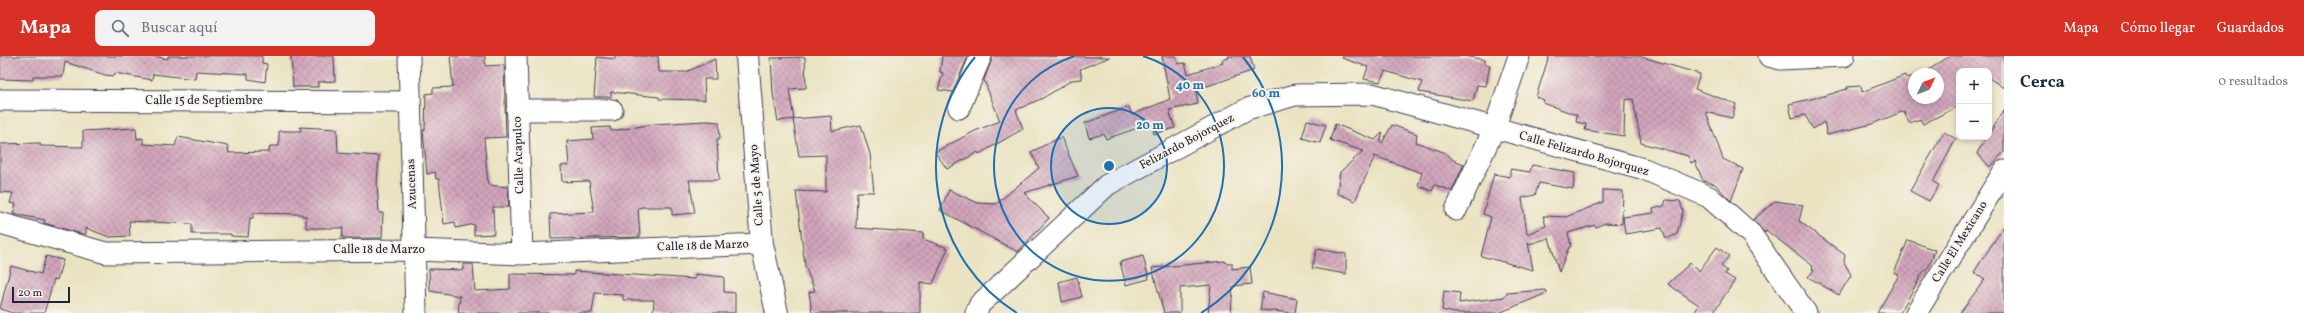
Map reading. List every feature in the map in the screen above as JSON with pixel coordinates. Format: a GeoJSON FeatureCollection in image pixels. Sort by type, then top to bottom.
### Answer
{"type":"FeatureCollection","features":[{"type":"Feature","properties":{"kind":"street","name":"Azucenas"},"geometry":{"type":"LineString","coordinates":[[408,56],[416,313]]}},
{"type":"Feature","properties":{"kind":"street","name":"Calle Acapulco"},"geometry":{"type":"LineString","coordinates":[[516,56],[522,254]]}},
{"type":"Feature","properties":{"kind":"street","name":"Calle 5 de Mayo"},"geometry":{"type":"LineString","coordinates":[[747,56],[762,244],[777,313]]}},
{"type":"Feature","properties":{"kind":"street"},"geometry":{"type":"LineString","coordinates":[[959,108],[981,56]]}},
{"type":"Feature","properties":{"kind":"street"},"geometry":{"type":"LineString","coordinates":[[1456,210],[1494,129],[1519,56]]}},
{"type":"Feature","properties":{"kind":"street"},"geometry":{"type":"LineString","coordinates":[[1769,56],[1781,59],[1844,56]]}},
{"type":"Feature","properties":{"kind":"street","name":"Felizardo Bojorquez"},"geometry":{"type":"LineString","coordinates":[[976,313],[980,304],[992,292],[1107,185],[1247,109],[1295,95],[1372,94],[1494,129]]}},
{"type":"Feature","properties":{"kind":"street","name":"Calle 15 de Septiembre"},"geometry":{"type":"LineString","coordinates":[[0,100],[409,102]]}},
{"type":"Feature","properties":{"kind":"street"},"geometry":{"type":"LineString","coordinates":[[517,110],[612,110]]}},
{"type":"Feature","properties":{"kind":"street","name":"Calle Felizardo Bojorquez"},"geometry":{"type":"LineString","coordinates":[[1494,129],[1644,169],[1709,197],[1751,234],[1806,313]]}},
{"type":"Feature","properties":{"kind":"street","name":"Calle El Mexicano"},"geometry":{"type":"LineString","coordinates":[[1916,313],[2004,171]]}},
{"type":"Feature","properties":{"kind":"street","name":"Calle 18 de Marzo"},"geometry":{"type":"LineString","coordinates":[[0,223],[106,253],[415,250],[522,254],[762,244]]}},
{"type":"Feature","properties":{"kind":"building"},"geometry":{"type":"Polygon","coordinates":[[[0,56],[153,56],[168,59],[168,56],[262,56],[262,63],[267,64],[265,82],[248,79],[248,74],[196,71],[195,79],[153,74],[152,80],[115,73],[114,76],[105,75],[65,62],[63,76],[33,76],[33,80],[0,79],[0,56]]]}},
{"type":"Feature","properties":{"kind":"building"},"geometry":{"type":"Polygon","coordinates":[[[291,56],[334,56],[335,81],[318,82],[318,87],[293,87],[291,56]]]}},
{"type":"Feature","properties":{"kind":"building"},"geometry":{"type":"Polygon","coordinates":[[[450,56],[485,56],[485,66],[504,65],[506,137],[484,138],[488,185],[508,187],[509,207],[493,207],[494,234],[474,235],[474,224],[456,228],[455,222],[444,224],[439,179],[436,179],[435,172],[427,174],[423,130],[425,130],[426,94],[433,93],[433,88],[453,87],[450,56]]]}},
{"type":"Feature","properties":{"kind":"building"},"geometry":{"type":"Polygon","coordinates":[[[615,56],[658,56],[659,72],[686,72],[715,59],[716,79],[704,79],[705,100],[659,99],[659,97],[611,92],[611,97],[594,97],[597,57],[615,59],[615,56]]]}},
{"type":"Feature","properties":{"kind":"building"},"geometry":{"type":"Polygon","coordinates":[[[942,56],[968,56],[953,92],[938,90],[943,73],[940,72],[942,56]]]}},
{"type":"Feature","properties":{"kind":"building"},"geometry":{"type":"Polygon","coordinates":[[[993,56],[1110,57],[1080,69],[1082,79],[1072,80],[1043,98],[1016,110],[1023,129],[979,154],[978,152],[947,169],[935,152],[975,131],[1000,121],[984,80],[993,56]]]}},
{"type":"Feature","properties":{"kind":"building"},"geometry":{"type":"Polygon","coordinates":[[[1162,56],[1176,56],[1178,64],[1185,63],[1188,74],[1223,63],[1222,60],[1229,58],[1228,56],[1250,56],[1254,70],[1196,90],[1198,104],[1169,110],[1175,128],[1154,134],[1151,121],[1143,126],[1106,139],[1104,134],[1089,138],[1085,123],[1129,107],[1132,115],[1170,99],[1162,56]]]}},
{"type":"Feature","properties":{"kind":"building"},"geometry":{"type":"Polygon","coordinates":[[[1343,56],[1465,56],[1485,60],[1485,65],[1490,65],[1486,86],[1477,85],[1473,101],[1419,92],[1422,82],[1385,71],[1380,82],[1364,79],[1368,67],[1342,58],[1343,56]]]}},
{"type":"Feature","properties":{"kind":"building"},"geometry":{"type":"Polygon","coordinates":[[[1549,56],[1639,56],[1700,74],[1695,89],[1736,104],[1732,118],[1706,112],[1723,159],[1743,169],[1731,201],[1715,184],[1703,181],[1695,161],[1691,163],[1688,156],[1641,143],[1633,99],[1625,100],[1624,136],[1585,130],[1586,124],[1576,122],[1577,115],[1543,103],[1544,100],[1536,97],[1549,56]]]}},
{"type":"Feature","properties":{"kind":"building"},"geometry":{"type":"Polygon","coordinates":[[[1950,56],[2004,56],[2004,88],[1992,80],[1992,68],[1956,68],[1956,108],[1923,124],[1920,119],[1909,123],[1904,111],[1872,124],[1827,135],[1824,122],[1813,129],[1805,115],[1792,118],[1789,104],[1824,96],[1847,89],[1847,87],[1861,86],[1862,92],[1905,75],[1908,79],[1908,104],[1944,104],[1944,68],[1932,68],[1950,56]]]}},
{"type":"Feature","properties":{"kind":"building"},"geometry":{"type":"Polygon","coordinates":[[[805,57],[806,88],[789,89],[794,119],[778,121],[773,94],[771,58],[805,57]]]}},
{"type":"Feature","properties":{"kind":"building"},"geometry":{"type":"Polygon","coordinates":[[[2004,110],[2004,152],[1990,167],[1977,153],[1985,140],[1992,140],[1992,129],[2004,110]]]}},
{"type":"Feature","properties":{"kind":"building"},"geometry":{"type":"Polygon","coordinates":[[[831,116],[832,131],[861,125],[870,154],[874,192],[857,192],[856,228],[923,233],[923,239],[948,248],[933,284],[920,282],[920,313],[812,313],[809,292],[815,291],[805,266],[796,191],[826,192],[826,155],[799,156],[793,119],[831,116]]]}},
{"type":"Feature","properties":{"kind":"building"},"geometry":{"type":"Polygon","coordinates":[[[1307,120],[1326,125],[1320,143],[1302,138],[1307,120]]]}},
{"type":"Feature","properties":{"kind":"building"},"geometry":{"type":"Polygon","coordinates":[[[706,121],[719,122],[720,139],[717,139],[719,180],[689,180],[695,213],[672,215],[672,207],[642,207],[638,208],[640,237],[551,239],[550,214],[594,212],[589,181],[562,182],[561,166],[569,165],[567,141],[593,139],[592,128],[610,127],[611,131],[655,124],[706,121]]]}},
{"type":"Feature","properties":{"kind":"building"},"geometry":{"type":"Polygon","coordinates":[[[1335,124],[1375,140],[1383,132],[1380,142],[1382,143],[1392,125],[1417,134],[1416,142],[1446,153],[1453,160],[1464,164],[1452,191],[1435,185],[1432,191],[1418,186],[1422,173],[1375,156],[1355,201],[1337,193],[1340,172],[1363,151],[1330,140],[1335,124]]]}},
{"type":"Feature","properties":{"kind":"building"},"geometry":{"type":"Polygon","coordinates":[[[300,127],[337,129],[338,153],[379,156],[377,185],[379,213],[383,213],[382,238],[342,238],[343,228],[306,228],[306,216],[302,216],[302,214],[253,213],[253,218],[250,218],[248,237],[231,236],[231,234],[192,234],[192,224],[129,221],[130,236],[109,237],[86,228],[86,234],[78,233],[44,223],[45,220],[13,214],[16,204],[10,203],[13,193],[0,192],[0,144],[40,143],[40,146],[83,147],[83,131],[136,128],[137,139],[143,138],[143,144],[175,146],[178,137],[228,146],[229,153],[269,152],[270,146],[279,146],[279,131],[301,131],[300,127]]]}},
{"type":"Feature","properties":{"kind":"building"},"geometry":{"type":"Polygon","coordinates":[[[1944,132],[1956,139],[1933,182],[1939,185],[1929,201],[1910,191],[1944,132]]]}},
{"type":"Feature","properties":{"kind":"building"},"geometry":{"type":"Polygon","coordinates":[[[1061,137],[1078,176],[1024,193],[1049,218],[1018,252],[940,210],[949,190],[978,203],[996,204],[1039,168],[1031,152],[1061,137]]]}},
{"type":"Feature","properties":{"kind":"building"},"geometry":{"type":"Polygon","coordinates":[[[1532,165],[1575,173],[1573,189],[1539,183],[1535,195],[1522,198],[1527,234],[1546,226],[1543,216],[1566,217],[1603,202],[1603,190],[1623,191],[1622,224],[1605,223],[1596,227],[1595,225],[1568,233],[1571,246],[1569,247],[1559,272],[1549,238],[1529,244],[1528,242],[1533,270],[1481,256],[1491,217],[1483,214],[1494,174],[1510,177],[1510,169],[1530,172],[1532,165]]]}},
{"type":"Feature","properties":{"kind":"building"},"geometry":{"type":"Polygon","coordinates":[[[1666,200],[1680,201],[1683,211],[1677,234],[1666,239],[1662,228],[1625,234],[1623,217],[1654,213],[1653,209],[1664,206],[1666,200]]]}},
{"type":"Feature","properties":{"kind":"building"},"geometry":{"type":"Polygon","coordinates":[[[1775,201],[1803,205],[1799,221],[1845,255],[1844,262],[1851,275],[1839,295],[1808,277],[1814,270],[1812,269],[1813,266],[1766,230],[1765,233],[1753,220],[1775,201]]]}},
{"type":"Feature","properties":{"kind":"building"},"geometry":{"type":"Polygon","coordinates":[[[2004,226],[2004,313],[1960,313],[1985,279],[1974,272],[2004,226]]]}},
{"type":"Feature","properties":{"kind":"building"},"geometry":{"type":"Polygon","coordinates":[[[1908,240],[1935,250],[1929,266],[1923,272],[1900,313],[1877,313],[1899,275],[1894,273],[1908,240]]]}},
{"type":"Feature","properties":{"kind":"building"},"geometry":{"type":"Polygon","coordinates":[[[1717,247],[1729,256],[1721,266],[1727,271],[1725,274],[1735,280],[1713,313],[1694,313],[1699,305],[1668,284],[1690,263],[1699,271],[1717,247]]]}},
{"type":"Feature","properties":{"kind":"building"},"geometry":{"type":"Polygon","coordinates":[[[1317,249],[1346,254],[1346,274],[1312,268],[1317,249]]]}},
{"type":"Feature","properties":{"kind":"building"},"geometry":{"type":"Polygon","coordinates":[[[46,256],[63,260],[57,280],[54,279],[44,313],[13,313],[0,309],[11,266],[41,274],[46,256]]]}},
{"type":"Feature","properties":{"kind":"building"},"geometry":{"type":"Polygon","coordinates":[[[1143,256],[1149,279],[1126,285],[1120,262],[1143,256]]]}},
{"type":"Feature","properties":{"kind":"building"},"geometry":{"type":"Polygon","coordinates":[[[1225,261],[1225,263],[1232,263],[1232,269],[1250,267],[1252,284],[1233,286],[1231,313],[1208,313],[1211,285],[1180,288],[1180,313],[1164,313],[1152,268],[1225,261]]]}},
{"type":"Feature","properties":{"kind":"building"},"geometry":{"type":"Polygon","coordinates":[[[463,264],[473,264],[475,291],[510,289],[510,274],[574,275],[574,271],[695,279],[695,274],[724,277],[724,292],[735,293],[735,313],[653,313],[654,300],[623,300],[623,295],[595,293],[592,313],[458,313],[460,296],[430,291],[429,269],[463,270],[463,264]]]}},
{"type":"Feature","properties":{"kind":"building"},"geometry":{"type":"Polygon","coordinates":[[[1077,277],[1082,297],[1062,302],[1059,282],[1077,277]]]}},
{"type":"Feature","properties":{"kind":"building"},"geometry":{"type":"Polygon","coordinates":[[[1546,290],[1547,293],[1499,313],[1455,313],[1442,310],[1444,291],[1460,293],[1459,303],[1504,297],[1507,293],[1546,290]]]}},
{"type":"Feature","properties":{"kind":"building"},"geometry":{"type":"Polygon","coordinates":[[[1263,292],[1297,299],[1295,313],[1260,310],[1263,292]]]}}]}
